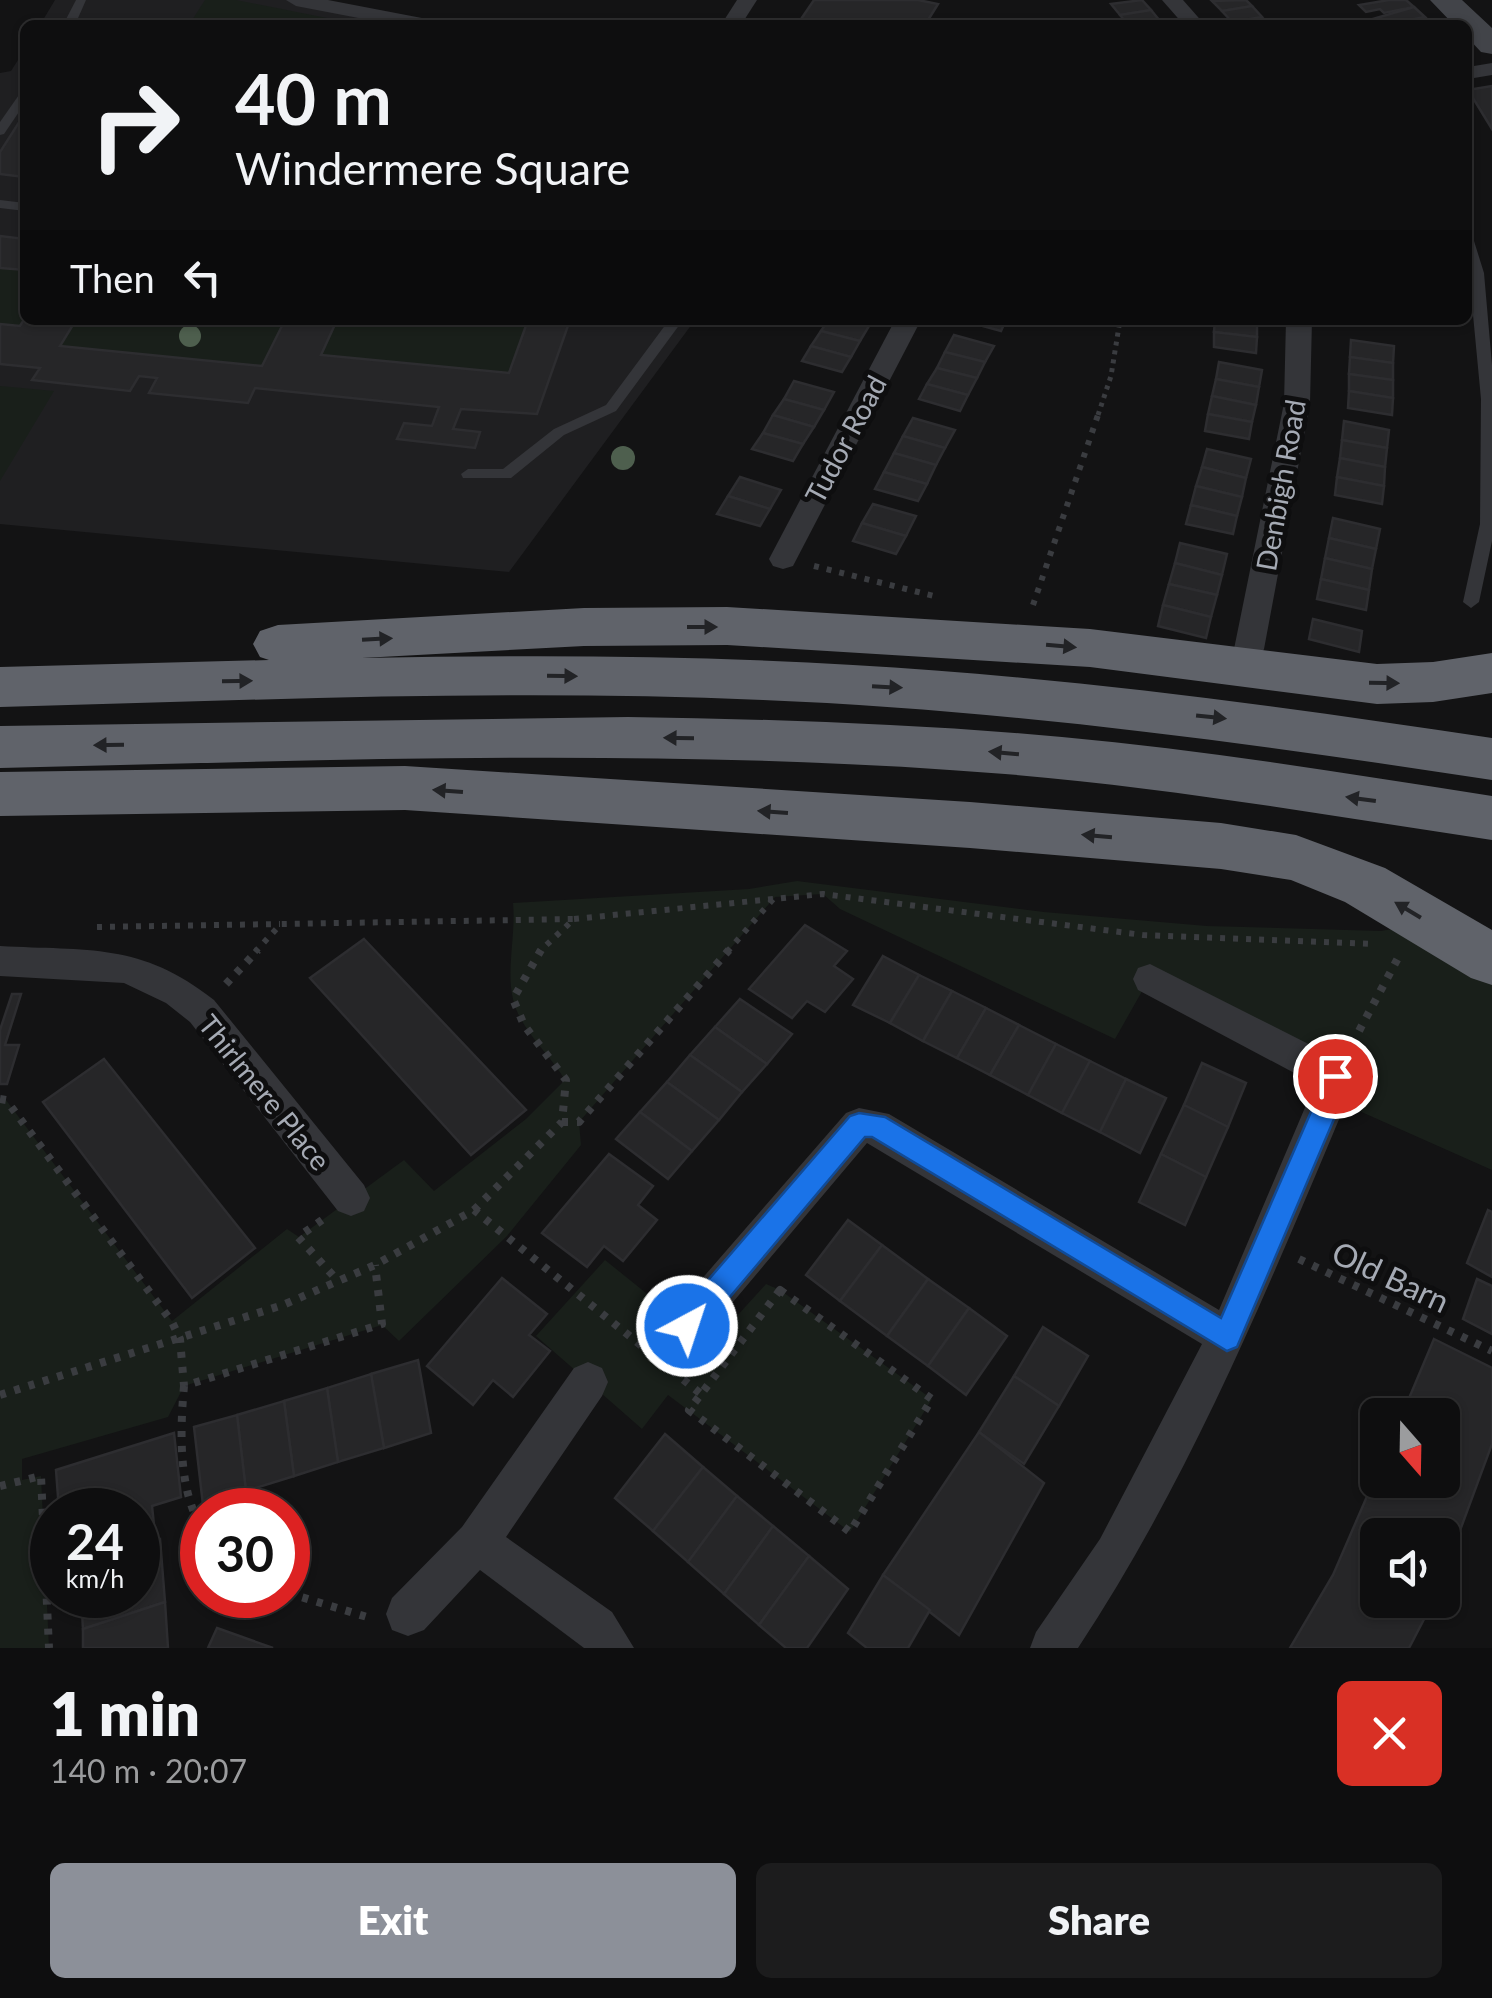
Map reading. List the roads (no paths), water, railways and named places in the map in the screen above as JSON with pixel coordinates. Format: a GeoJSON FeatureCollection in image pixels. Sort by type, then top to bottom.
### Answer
{"type":"FeatureCollection","features":[{"type":"Feature","properties":{"kind":"highway"},"geometry":{"type":"LineString","coordinates":[[0,659],[584,627],[726,626],[1071,647],[1376,684],[1432,682],[1492,672]]}},
{"type":"Feature","properties":{"kind":"highway"},"geometry":{"type":"LineString","coordinates":[[0,687],[531,676],[763,680],[1022,696],[1265,724],[1492,759]]}},
{"type":"Feature","properties":{"kind":"highway"},"geometry":{"type":"LineString","coordinates":[[0,747],[385,739],[778,741],[1084,762],[1492,818]]}},
{"type":"Feature","properties":{"kind":"highway"},"geometry":{"type":"LineString","coordinates":[[0,794],[404,788],[970,825],[1221,846],[1296,858],[1365,885],[1417,933],[1492,960]]}},
{"type":"Feature","properties":{"kind":"main road"},"geometry":{"type":"LineString","coordinates":[[1445,0],[1466,20]]}},
{"type":"Feature","properties":{"kind":"main road"},"geometry":{"type":"LineString","coordinates":[[1472,26],[1492,45]]}},
{"type":"Feature","properties":{"kind":"street"},"geometry":{"type":"LineString","coordinates":[[296,0],[390,20],[412,0]]}},
{"type":"Feature","properties":{"kind":"street"},"geometry":{"type":"LineString","coordinates":[[1172,0],[1191,20]]}},
{"type":"Feature","properties":{"kind":"street","name":"Tudor Road"},"geometry":{"type":"LineString","coordinates":[[782,559],[905,325]]}},
{"type":"Feature","properties":{"kind":"street","name":"Denbigh Road"},"geometry":{"type":"LineString","coordinates":[[1250,649],[1296,403],[1299,325]]}},
{"type":"Feature","properties":{"kind":"street","name":"Thirlmere Place"},"geometry":{"type":"LineString","coordinates":[[0,960],[128,968],[178,992],[202,1011],[351,1198]]}},
{"type":"Feature","properties":{"kind":"street"},"geometry":{"type":"LineString","coordinates":[[1052,1648],[1115,1554],[1227,1337],[1330,1098],[1335,1076],[1150,978]]}},
{"type":"Feature","properties":{"kind":"street"},"geometry":{"type":"LineString","coordinates":[[687,1326],[859,1125],[876,1126],[1227,1337]]}},
{"type":"Feature","properties":{"kind":"street"},"geometry":{"type":"LineString","coordinates":[[408,1614],[477,1542],[588,1382]]}},
{"type":"Feature","properties":{"kind":"street"},"geometry":{"type":"LineString","coordinates":[[477,1542],[596,1628],[612,1648]]}},
{"type":"Feature","properties":{"kind":"lane"},"geometry":{"type":"LineString","coordinates":[[0,130],[20,101]]}},
{"type":"Feature","properties":{"kind":"lane"},"geometry":{"type":"LineString","coordinates":[[1471,602],[1488,524],[1488,399],[1472,255]]}},
{"type":"Feature","properties":{"kind":"lane"},"geometry":{"type":"LineString","coordinates":[[468,474],[502,476],[559,432],[611,408],[672,325]]}}]}
